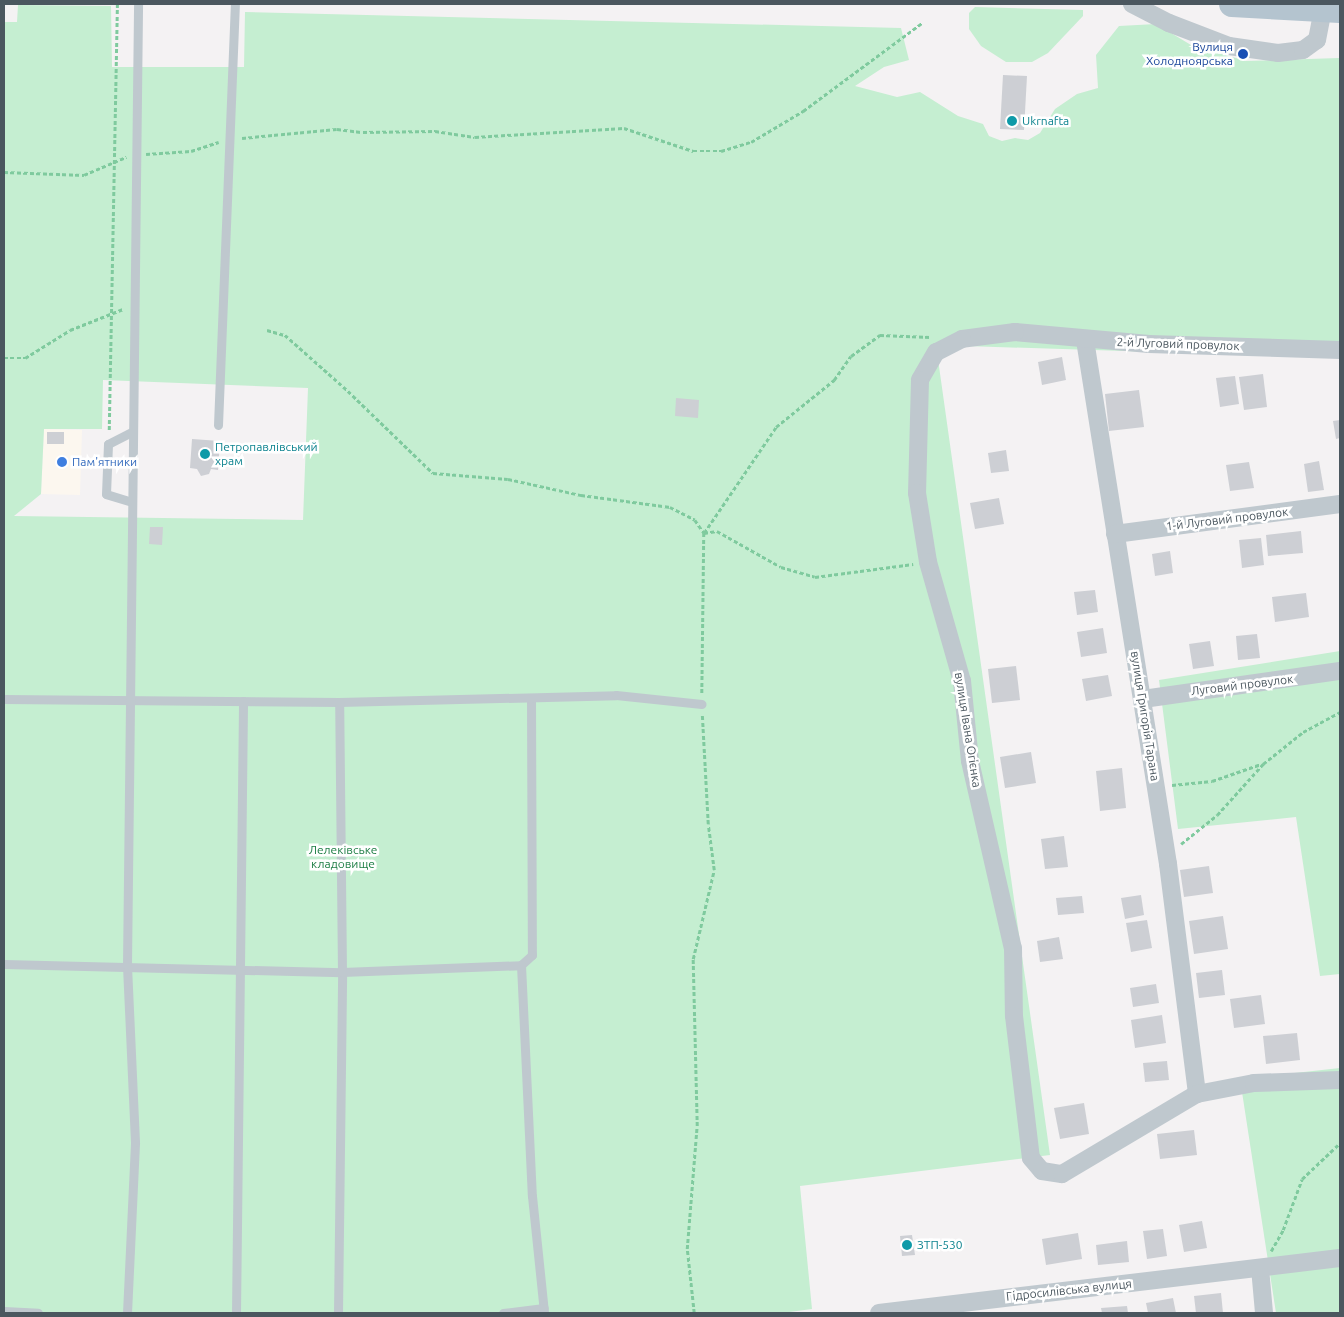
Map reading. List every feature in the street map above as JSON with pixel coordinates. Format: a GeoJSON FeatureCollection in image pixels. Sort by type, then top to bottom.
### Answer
{"type":"FeatureCollection","features":[{"type":"Feature","properties":{"kind":"main road"},"geometry":{"type":"LineString","coordinates":[[1232,4],[1332,9]]}},
{"type":"Feature","properties":{"kind":"street"},"geometry":{"type":"LineString","coordinates":[[1132,4],[1170,23],[1230,46],[1278,53],[1303,50],[1317,40],[1332,9]]}},
{"type":"Feature","properties":{"kind":"street","name":"вулиця Івана Огієнка"},"geometry":{"type":"LineString","coordinates":[[1016,332],[962,339],[936,352],[920,380],[917,493],[928,562],[962,681],[970,761],[1013,948],[1014,1016],[1031,1158],[1042,1171],[1062,1174],[1197,1094]]}},
{"type":"Feature","properties":{"kind":"street","name":"2-й Луговий провулок"},"geometry":{"type":"LineString","coordinates":[[1016,332],[1086,340],[1340,350]]}},
{"type":"Feature","properties":{"kind":"street","name":"вулиця Григорія Тарана"},"geometry":{"type":"LineString","coordinates":[[1086,340],[1168,864],[1197,1094]]}},
{"type":"Feature","properties":{"kind":"street","name":"1-й Луговий провулок"},"geometry":{"type":"LineString","coordinates":[[1115,534],[1340,504]]}},
{"type":"Feature","properties":{"kind":"street","name":"Луговий провулок"},"geometry":{"type":"LineString","coordinates":[[1143,700],[1340,671]]}},
{"type":"Feature","properties":{"kind":"street"},"geometry":{"type":"LineString","coordinates":[[1197,1094],[1254,1083],[1340,1080]]}},
{"type":"Feature","properties":{"kind":"street","name":"Гідросилівська вулиця"},"geometry":{"type":"LineString","coordinates":[[879,1313],[940,1309],[1340,1258]]}},
{"type":"Feature","properties":{"kind":"street"},"geometry":{"type":"LineString","coordinates":[[1260,1268],[1264,1313]]}},
{"type":"Feature","properties":{"kind":"lane"},"geometry":{"type":"LineString","coordinates":[[127,1313],[135,1142],[126,965],[136,303],[138,4]]}},
{"type":"Feature","properties":{"kind":"lane"},"geometry":{"type":"LineString","coordinates":[[218,425],[235,4]]}},
{"type":"Feature","properties":{"kind":"lane"},"geometry":{"type":"LineString","coordinates":[[132,502],[106,494],[108,444],[133,431]]}},
{"type":"Feature","properties":{"kind":"lane"},"geometry":{"type":"LineString","coordinates":[[4,699],[339,702],[616,695],[702,704]]}},
{"type":"Feature","properties":{"kind":"lane"},"geometry":{"type":"LineString","coordinates":[[4,964],[126,965],[342,972],[521,965],[532,955],[531,698]]}},
{"type":"Feature","properties":{"kind":"lane"},"geometry":{"type":"LineString","coordinates":[[236,1313],[243,701]]}},
{"type":"Feature","properties":{"kind":"lane"},"geometry":{"type":"LineString","coordinates":[[338,1313],[342,972],[339,702]]}},
{"type":"Feature","properties":{"kind":"lane"},"geometry":{"type":"LineString","coordinates":[[503,1313],[544,1310],[532,1196],[521,965]]}},
{"type":"Feature","properties":{"kind":"lane"},"geometry":{"type":"LineString","coordinates":[[4,1311],[38,1313]]}},
{"type":"Feature","properties":{"kind":"path"},"geometry":{"type":"LineString","coordinates":[[108,444],[113,314],[117,4]]}},
{"type":"Feature","properties":{"kind":"path"},"geometry":{"type":"LineString","coordinates":[[4,172],[84,175],[137,155],[191,151],[230,139],[284,136],[337,129],[363,132],[435,131],[475,137],[624,128],[693,151],[721,151],[751,142],[803,111],[922,23]]}},
{"type":"Feature","properties":{"kind":"path"},"geometry":{"type":"LineString","coordinates":[[4,358],[25,358],[70,330],[136,303]]}},
{"type":"Feature","properties":{"kind":"path"},"geometry":{"type":"LineString","coordinates":[[267,330],[285,335],[348,391],[433,473],[508,480],[581,496],[670,507],[695,520],[704,533]]}},
{"type":"Feature","properties":{"kind":"path"},"geometry":{"type":"LineString","coordinates":[[694,1313],[686,1249],[697,1126],[693,959],[714,870],[708,824],[702,704],[704,533],[776,427],[834,380],[851,356],[880,334],[962,339]]}},
{"type":"Feature","properties":{"kind":"path"},"geometry":{"type":"LineString","coordinates":[[704,533],[717,531],[781,567],[816,577],[848,575],[928,562]]}},
{"type":"Feature","properties":{"kind":"path"},"geometry":{"type":"LineString","coordinates":[[1168,864],[1180,844],[1217,815],[1263,764],[1303,732],[1340,712]]}},
{"type":"Feature","properties":{"kind":"path"},"geometry":{"type":"LineString","coordinates":[[1156,787],[1212,781],[1263,764]]}},
{"type":"Feature","properties":{"kind":"path"},"geometry":{"type":"LineString","coordinates":[[1260,1268],[1283,1230],[1302,1179],[1340,1143]]}},
{"type":"Feature","properties":{"kind":"shaded area","name":"Пам'ятники"},"geometry":{"type":"Polygon","coordinates":[[[44,429],[82,430],[80,495],[41,494],[44,429]]]}},
{"type":"Feature","properties":{"kind":"green space","name":"Лелеківське кладовище"},"geometry":{"type":"Polygon","coordinates":[[[18,5],[111,6],[112,67],[244,67],[245,12],[901,28],[909,60],[884,67],[855,86],[897,97],[920,92],[958,116],[983,124],[989,136],[1002,141],[1015,138],[1028,140],[1040,133],[1055,109],[1077,94],[1098,88],[1096,55],[1119,26],[1156,24],[1191,45],[1246,61],[1339,58],[1340,358],[936,345],[1050,1155],[800,1186],[812,1309],[782,1313],[4,1313],[4,22],[17,22],[18,5]],[[103,380],[102,429],[44,429],[41,494],[14,516],[303,520],[308,388],[103,380]]]}},
{"type":"Feature","properties":{"kind":"green space"},"geometry":{"type":"Polygon","coordinates":[[[975,7],[1083,10],[1083,16],[1048,53],[1032,62],[1006,62],[981,46],[969,29],[969,13],[975,7]]]}},
{"type":"Feature","properties":{"kind":"green space"},"geometry":{"type":"Polygon","coordinates":[[[1340,651],[1340,974],[1320,976],[1296,817],[1178,829],[1159,680],[1340,651]]]}},
{"type":"Feature","properties":{"kind":"green space"},"geometry":{"type":"Polygon","coordinates":[[[1340,1068],[1340,1313],[1276,1313],[1240,1079],[1340,1068]]]}},
{"type":"Feature","properties":{"kind":"building"},"geometry":{"type":"Polygon","coordinates":[[[1003,75],[1027,76],[1024,130],[1000,129],[1003,75]]]}},
{"type":"Feature","properties":{"kind":"building"},"geometry":{"type":"Polygon","coordinates":[[[1062,357],[1066,380],[1042,385],[1038,362],[1062,357]]]}},
{"type":"Feature","properties":{"kind":"building"},"geometry":{"type":"Polygon","coordinates":[[[1263,374],[1267,407],[1244,410],[1239,377],[1263,374]]]}},
{"type":"Feature","properties":{"kind":"building"},"geometry":{"type":"Polygon","coordinates":[[[1235,376],[1239,404],[1220,407],[1216,378],[1235,376]]]}},
{"type":"Feature","properties":{"kind":"building"},"geometry":{"type":"Polygon","coordinates":[[[1139,390],[1144,427],[1109,431],[1105,394],[1139,390]]]}},
{"type":"Feature","properties":{"kind":"building"},"geometry":{"type":"Polygon","coordinates":[[[676,398],[699,400],[698,418],[675,416],[676,398]]]}},
{"type":"Feature","properties":{"kind":"building"},"geometry":{"type":"Polygon","coordinates":[[[1340,420],[1340,438],[1336,439],[1333,421],[1340,420]]]}},
{"type":"Feature","properties":{"kind":"building"},"geometry":{"type":"Polygon","coordinates":[[[47,432],[64,432],[64,444],[47,444],[47,432]]]}},
{"type":"Feature","properties":{"kind":"building","name":"Петропавлівський храм"},"geometry":{"type":"Polygon","coordinates":[[[192,439],[220,441],[218,470],[211,469],[209,474],[201,476],[197,469],[190,468],[192,439]]]}},
{"type":"Feature","properties":{"kind":"building"},"geometry":{"type":"Polygon","coordinates":[[[1006,450],[1009,471],[991,473],[988,453],[1006,450]]]}},
{"type":"Feature","properties":{"kind":"building"},"geometry":{"type":"Polygon","coordinates":[[[1319,461],[1324,490],[1308,492],[1304,464],[1319,461]]]}},
{"type":"Feature","properties":{"kind":"building"},"geometry":{"type":"Polygon","coordinates":[[[1249,462],[1254,488],[1230,491],[1226,465],[1249,462]]]}},
{"type":"Feature","properties":{"kind":"building"},"geometry":{"type":"Polygon","coordinates":[[[999,498],[1004,524],[975,529],[970,503],[999,498]]]}},
{"type":"Feature","properties":{"kind":"building"},"geometry":{"type":"Polygon","coordinates":[[[150,527],[163,527],[162,545],[149,544],[150,527]]]}},
{"type":"Feature","properties":{"kind":"building"},"geometry":{"type":"Polygon","coordinates":[[[1301,531],[1303,553],[1268,556],[1266,535],[1301,531]]]}},
{"type":"Feature","properties":{"kind":"building"},"geometry":{"type":"Polygon","coordinates":[[[1261,538],[1264,565],[1242,568],[1239,540],[1261,538]]]}},
{"type":"Feature","properties":{"kind":"building"},"geometry":{"type":"Polygon","coordinates":[[[1170,551],[1173,573],[1155,576],[1152,554],[1170,551]]]}},
{"type":"Feature","properties":{"kind":"building"},"geometry":{"type":"Polygon","coordinates":[[[1095,590],[1098,612],[1077,615],[1074,592],[1095,590]]]}},
{"type":"Feature","properties":{"kind":"building"},"geometry":{"type":"Polygon","coordinates":[[[1306,593],[1309,617],[1275,622],[1272,597],[1306,593]]]}},
{"type":"Feature","properties":{"kind":"building"},"geometry":{"type":"Polygon","coordinates":[[[1103,628],[1107,653],[1081,657],[1077,632],[1103,628]]]}},
{"type":"Feature","properties":{"kind":"building"},"geometry":{"type":"Polygon","coordinates":[[[1257,634],[1260,658],[1238,660],[1236,636],[1257,634]]]}},
{"type":"Feature","properties":{"kind":"building"},"geometry":{"type":"Polygon","coordinates":[[[1210,641],[1214,666],[1193,669],[1189,644],[1210,641]]]}},
{"type":"Feature","properties":{"kind":"building"},"geometry":{"type":"Polygon","coordinates":[[[1016,666],[1020,700],[992,703],[988,669],[1016,666]]]}},
{"type":"Feature","properties":{"kind":"building"},"geometry":{"type":"Polygon","coordinates":[[[1108,675],[1112,696],[1086,701],[1082,679],[1108,675]]]}},
{"type":"Feature","properties":{"kind":"building"},"geometry":{"type":"Polygon","coordinates":[[[1031,752],[1036,783],[1005,788],[1000,757],[1031,752]]]}},
{"type":"Feature","properties":{"kind":"building"},"geometry":{"type":"Polygon","coordinates":[[[1122,768],[1126,808],[1100,811],[1096,771],[1122,768]]]}},
{"type":"Feature","properties":{"kind":"building"},"geometry":{"type":"Polygon","coordinates":[[[1064,836],[1068,867],[1045,869],[1041,839],[1064,836]]]}},
{"type":"Feature","properties":{"kind":"building"},"geometry":{"type":"Polygon","coordinates":[[[1209,866],[1213,893],[1184,897],[1180,870],[1209,866]]]}},
{"type":"Feature","properties":{"kind":"building"},"geometry":{"type":"Polygon","coordinates":[[[1141,895],[1144,915],[1125,919],[1121,898],[1141,895]]]}},
{"type":"Feature","properties":{"kind":"building"},"geometry":{"type":"Polygon","coordinates":[[[1082,896],[1084,913],[1058,915],[1056,898],[1082,896]]]}},
{"type":"Feature","properties":{"kind":"building"},"geometry":{"type":"Polygon","coordinates":[[[1223,916],[1228,949],[1194,954],[1189,921],[1223,916]]]}},
{"type":"Feature","properties":{"kind":"building"},"geometry":{"type":"Polygon","coordinates":[[[1147,920],[1152,948],[1131,952],[1126,923],[1147,920]]]}},
{"type":"Feature","properties":{"kind":"building"},"geometry":{"type":"Polygon","coordinates":[[[1059,937],[1063,959],[1040,962],[1037,941],[1059,937]]]}},
{"type":"Feature","properties":{"kind":"building"},"geometry":{"type":"Polygon","coordinates":[[[1222,970],[1225,995],[1199,998],[1196,973],[1222,970]]]}},
{"type":"Feature","properties":{"kind":"building"},"geometry":{"type":"Polygon","coordinates":[[[1156,984],[1159,1003],[1133,1007],[1130,988],[1156,984]]]}},
{"type":"Feature","properties":{"kind":"building"},"geometry":{"type":"Polygon","coordinates":[[[1261,995],[1265,1024],[1234,1028],[1230,999],[1261,995]]]}},
{"type":"Feature","properties":{"kind":"building"},"geometry":{"type":"Polygon","coordinates":[[[1162,1015],[1166,1043],[1135,1048],[1131,1020],[1162,1015]]]}},
{"type":"Feature","properties":{"kind":"building"},"geometry":{"type":"Polygon","coordinates":[[[1297,1033],[1300,1060],[1266,1064],[1263,1036],[1297,1033]]]}},
{"type":"Feature","properties":{"kind":"building"},"geometry":{"type":"Polygon","coordinates":[[[1167,1061],[1169,1080],[1145,1082],[1143,1063],[1167,1061]]]}},
{"type":"Feature","properties":{"kind":"building"},"geometry":{"type":"Polygon","coordinates":[[[1084,1103],[1089,1134],[1060,1139],[1054,1108],[1084,1103]]]}},
{"type":"Feature","properties":{"kind":"building"},"geometry":{"type":"Polygon","coordinates":[[[1194,1130],[1197,1155],[1160,1159],[1157,1134],[1194,1130]]]}},
{"type":"Feature","properties":{"kind":"building"},"geometry":{"type":"Polygon","coordinates":[[[1202,1221],[1207,1248],[1184,1252],[1179,1225],[1202,1221]]]}},
{"type":"Feature","properties":{"kind":"building"},"geometry":{"type":"Polygon","coordinates":[[[1163,1229],[1167,1256],[1147,1259],[1143,1231],[1163,1229]]]}},
{"type":"Feature","properties":{"kind":"building"},"geometry":{"type":"Polygon","coordinates":[[[1078,1233],[1082,1259],[1046,1265],[1042,1239],[1078,1233]]]}},
{"type":"Feature","properties":{"kind":"building","name":"ЗТП-530"},"geometry":{"type":"Polygon","coordinates":[[[912,1235],[915,1255],[902,1256],[900,1236],[912,1235]]]}},
{"type":"Feature","properties":{"kind":"building"},"geometry":{"type":"Polygon","coordinates":[[[1127,1241],[1129,1262],[1098,1265],[1096,1245],[1127,1241]]]}},
{"type":"Feature","properties":{"kind":"building"},"geometry":{"type":"Polygon","coordinates":[[[1221,1293],[1223,1313],[1196,1313],[1194,1296],[1221,1293]]]}},
{"type":"Feature","properties":{"kind":"building"},"geometry":{"type":"Polygon","coordinates":[[[1173,1298],[1176,1313],[1148,1313],[1146,1303],[1173,1298]]]}},
{"type":"Feature","properties":{"kind":"building"},"geometry":{"type":"Polygon","coordinates":[[[1127,1306],[1128,1313],[1102,1313],[1101,1308],[1127,1306]]]}},
{"type":"Feature","properties":{"kind":"place","name":"Вулиця Холодноярська"},"geometry":{"type":"Point","coordinates":[1243,54]}},
{"type":"Feature","properties":{"kind":"place","name":"Ukrnafta"},"geometry":{"type":"Point","coordinates":[1012,121]}},
{"type":"Feature","properties":{"kind":"place","name":"Петропавлівський храм"},"geometry":{"type":"Point","coordinates":[205,454]}},
{"type":"Feature","properties":{"kind":"place","name":"Пам'ятники"},"geometry":{"type":"Point","coordinates":[62,462]}},
{"type":"Feature","properties":{"kind":"place","name":"ЗТП-530"},"geometry":{"type":"Point","coordinates":[907,1245]}}]}
